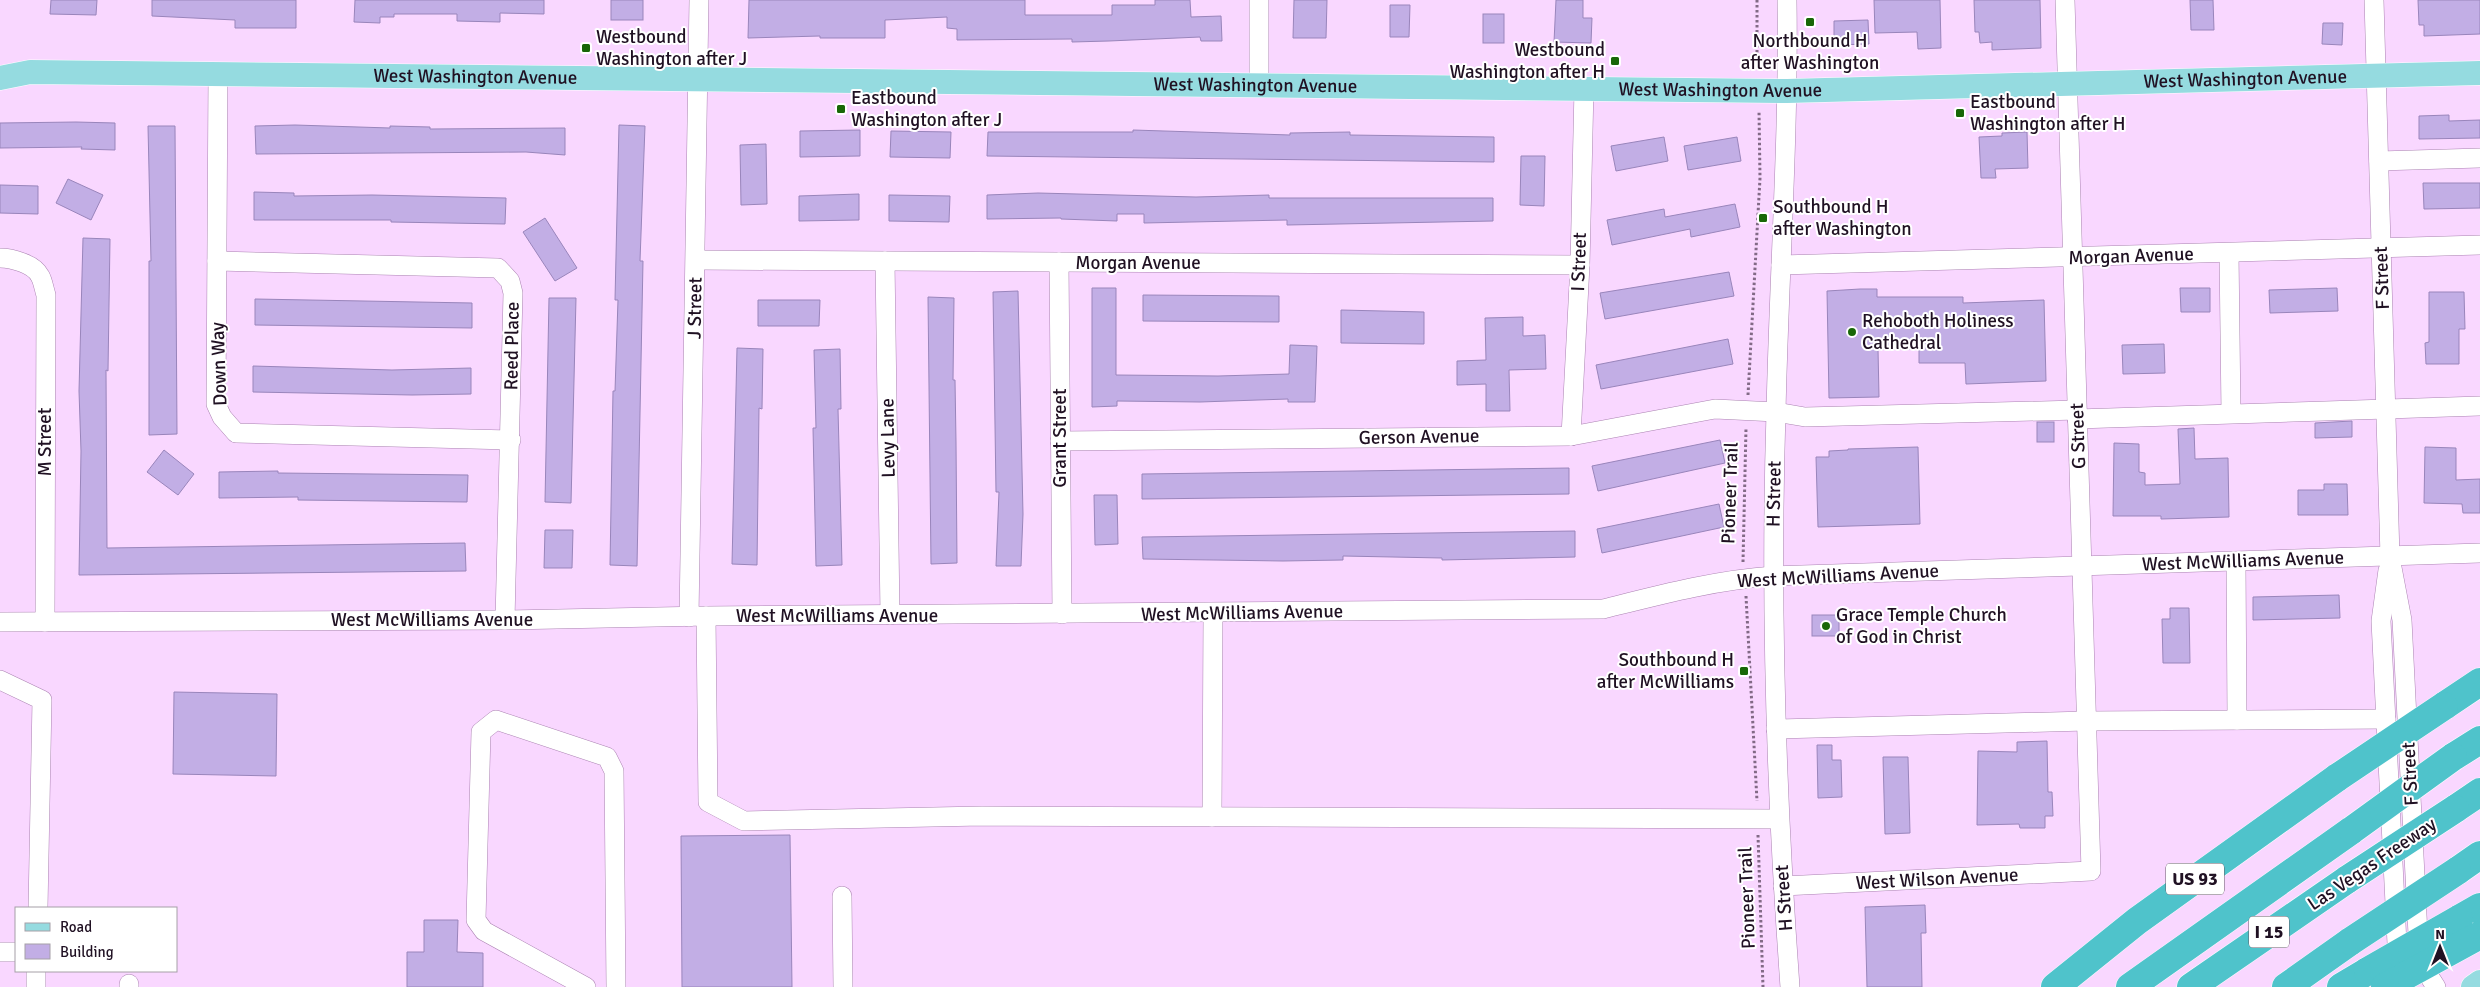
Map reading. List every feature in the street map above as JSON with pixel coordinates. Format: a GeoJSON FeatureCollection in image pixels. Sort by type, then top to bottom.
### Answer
{"type":"FeatureCollection","features":[{"type":"Feature","properties":{"kind":"highway","name":"US 93"},"geometry":{"type":"LineString","coordinates":[[2056,987],[2137,921],[2338,777],[2480,682]]}},
{"type":"Feature","properties":{"kind":"highway"},"geometry":{"type":"LineString","coordinates":[[2130,987],[2480,740]]}},
{"type":"Feature","properties":{"kind":"highway","name":"Las Vegas Freeway"},"geometry":{"type":"LineString","coordinates":[[2191,987],[2348,879],[2480,792]]}},
{"type":"Feature","properties":{"kind":"highway"},"geometry":{"type":"LineString","coordinates":[[2286,987],[2480,855]]}},
{"type":"Feature","properties":{"kind":"highway"},"geometry":{"type":"LineString","coordinates":[[2377,979],[2470,913]]}},
{"type":"Feature","properties":{"kind":"highway"},"geometry":{"type":"LineString","coordinates":[[2341,987],[2377,979],[2480,935]]}},
{"type":"Feature","properties":{"kind":"main road","name":"West Washington Avenue"},"geometry":{"type":"LineString","coordinates":[[0,66],[30,72],[1788,91],[2480,74]]}},
{"type":"Feature","properties":{"kind":"main road","name":"West Washington Avenue"},"geometry":{"type":"LineString","coordinates":[[0,78],[30,72]]}},
{"type":"Feature","properties":{"kind":"main road"},"geometry":{"type":"LineString","coordinates":[[2426,982],[2480,943]]}},
{"type":"Feature","properties":{"kind":"main road"},"geometry":{"type":"LineString","coordinates":[[2474,987],[2480,982]]}},
{"type":"Feature","properties":{"kind":"street","name":"J Street"},"geometry":{"type":"LineString","coordinates":[[700,0],[696,260],[697,617],[708,802],[744,821],[982,816],[1212,817]]}},
{"type":"Feature","properties":{"kind":"street"},"geometry":{"type":"LineString","coordinates":[[1259,0],[1259,85]]}},
{"type":"Feature","properties":{"kind":"street","name":"H Street"},"geometry":{"type":"LineString","coordinates":[[1787,0],[1788,91],[1776,412],[1773,576],[1779,819],[1790,987]]}},
{"type":"Feature","properties":{"kind":"street","name":"G Street"},"geometry":{"type":"LineString","coordinates":[[2065,0],[2090,871]]}},
{"type":"Feature","properties":{"kind":"street","name":"F Street"},"geometry":{"type":"LineString","coordinates":[[2374,0],[2390,556],[2402,620],[2419,954],[2426,982]]}},
{"type":"Feature","properties":{"kind":"street","name":"Down Way"},"geometry":{"type":"LineString","coordinates":[[218,74],[216,404],[222,417],[236,432],[511,440]]}},
{"type":"Feature","properties":{"kind":"street","name":"I Street"},"geometry":{"type":"LineString","coordinates":[[1571,436],[1580,265],[1584,88]]}},
{"type":"Feature","properties":{"kind":"street"},"geometry":{"type":"LineString","coordinates":[[2378,161],[2480,158]]}},
{"type":"Feature","properties":{"kind":"street","name":"Morgan Avenue"},"geometry":{"type":"LineString","coordinates":[[1781,265],[2480,245]]}},
{"type":"Feature","properties":{"kind":"street"},"geometry":{"type":"LineString","coordinates":[[2229,253],[2231,413]]}},
{"type":"Feature","properties":{"kind":"street","name":"M Street"},"geometry":{"type":"LineString","coordinates":[[0,258],[10,258],[40,274],[46,296],[45,622]]}},
{"type":"Feature","properties":{"kind":"street","name":"Morgan Avenue"},"geometry":{"type":"LineString","coordinates":[[696,260],[1580,265]]}},
{"type":"Feature","properties":{"kind":"street","name":"Reed Place"},"geometry":{"type":"LineString","coordinates":[[217,261],[498,268],[510,281],[513,293],[511,440],[505,620]]}},
{"type":"Feature","properties":{"kind":"street","name":"Levy Lane"},"geometry":{"type":"LineString","coordinates":[[885,261],[890,615]]}},
{"type":"Feature","properties":{"kind":"street","name":"Grant Street"},"geometry":{"type":"LineString","coordinates":[[1059,262],[1062,614]]}},
{"type":"Feature","properties":{"kind":"street","name":"Gerson Avenue"},"geometry":{"type":"LineString","coordinates":[[1060,441],[1571,436],[1715,410],[1776,412],[1805,417],[2231,413],[2480,406]]}},
{"type":"Feature","properties":{"kind":"street","name":"West McWilliams Avenue"},"geometry":{"type":"LineString","coordinates":[[0,622],[505,620],[1603,609],[1685,588],[1744,578],[1773,576],[2480,554]]}},
{"type":"Feature","properties":{"kind":"street","name":"F Street"},"geometry":{"type":"LineString","coordinates":[[2390,556],[2381,621],[2399,987]]}},
{"type":"Feature","properties":{"kind":"street"},"geometry":{"type":"LineString","coordinates":[[2236,562],[2237,720]]}},
{"type":"Feature","properties":{"kind":"street"},"geometry":{"type":"LineString","coordinates":[[1213,613],[1212,817],[1779,819]]}},
{"type":"Feature","properties":{"kind":"street"},"geometry":{"type":"LineString","coordinates":[[0,680],[42,700],[38,907]]}},
{"type":"Feature","properties":{"kind":"street"},"geometry":{"type":"LineString","coordinates":[[1776,729],[2086,721],[2386,719]]}},
{"type":"Feature","properties":{"kind":"street"},"geometry":{"type":"LineString","coordinates":[[586,987],[484,931],[476,920],[481,732],[496,720],[607,756],[614,771],[616,987]]}},
{"type":"Feature","properties":{"kind":"street","name":"West Wilson Avenue"},"geometry":{"type":"LineString","coordinates":[[1782,886],[2090,871]]}},
{"type":"Feature","properties":{"kind":"street"},"geometry":{"type":"LineString","coordinates":[[842,896],[843,987]]}},
{"type":"Feature","properties":{"kind":"street"},"geometry":{"type":"LineString","coordinates":[[0,952],[15,952]]}},
{"type":"Feature","properties":{"kind":"street"},"geometry":{"type":"LineString","coordinates":[[36,972],[36,987]]}},
{"type":"Feature","properties":{"kind":"path","name":"Pioneer Trail"},"geometry":{"type":"LineString","coordinates":[[1757,0],[1760,178],[1747,411],[1742,554],[1758,820],[1763,987]]}},
{"type":"Feature","properties":{"kind":"building"},"geometry":{"type":"Polygon","coordinates":[[[51,0],[97,0],[96,15],[50,14],[51,0]]]}},
{"type":"Feature","properties":{"kind":"building"},"geometry":{"type":"Polygon","coordinates":[[[152,0],[296,0],[296,28],[235,28],[235,20],[152,16],[152,0]]]}},
{"type":"Feature","properties":{"kind":"building"},"geometry":{"type":"Polygon","coordinates":[[[355,0],[544,0],[544,14],[500,13],[500,22],[457,21],[457,14],[394,14],[394,17],[380,17],[380,23],[354,22],[355,0]]]}},
{"type":"Feature","properties":{"kind":"building"},"geometry":{"type":"Polygon","coordinates":[[[611,0],[643,0],[643,20],[611,20],[611,0]]]}},
{"type":"Feature","properties":{"kind":"building"},"geometry":{"type":"Polygon","coordinates":[[[749,0],[1025,0],[1025,15],[1112,15],[1112,5],[1155,5],[1155,0],[1190,0],[1191,17],[1221,16],[1222,41],[1201,41],[1200,37],[1072,42],[1072,39],[957,40],[957,29],[947,28],[947,17],[885,20],[885,38],[820,38],[820,36],[748,38],[749,0]]]}},
{"type":"Feature","properties":{"kind":"building"},"geometry":{"type":"Polygon","coordinates":[[[1294,0],[1327,0],[1326,38],[1293,38],[1294,0]]]}},
{"type":"Feature","properties":{"kind":"building"},"geometry":{"type":"Polygon","coordinates":[[[1556,0],[1583,0],[1583,18],[1592,18],[1591,43],[1554,42],[1556,0]]]}},
{"type":"Feature","properties":{"kind":"building"},"geometry":{"type":"Polygon","coordinates":[[[1874,0],[1940,0],[1941,48],[1918,49],[1917,32],[1875,33],[1874,0]]]}},
{"type":"Feature","properties":{"kind":"building"},"geometry":{"type":"Polygon","coordinates":[[[1974,0],[2040,0],[2041,48],[1992,50],[1992,42],[1980,43],[1979,32],[1975,32],[1974,0]]]}},
{"type":"Feature","properties":{"kind":"building"},"geometry":{"type":"Polygon","coordinates":[[[2190,0],[2213,0],[2214,30],[2191,30],[2190,0]]]}},
{"type":"Feature","properties":{"kind":"building"},"geometry":{"type":"Polygon","coordinates":[[[2418,0],[2480,0],[2480,34],[2424,36],[2424,25],[2419,25],[2418,0]]]}},
{"type":"Feature","properties":{"kind":"building"},"geometry":{"type":"Polygon","coordinates":[[[1390,5],[1410,5],[1409,37],[1390,37],[1390,5]]]}},
{"type":"Feature","properties":{"kind":"building"},"geometry":{"type":"Polygon","coordinates":[[[1483,14],[1504,14],[1504,43],[1483,43],[1483,14]]]}},
{"type":"Feature","properties":{"kind":"building"},"geometry":{"type":"Polygon","coordinates":[[[1868,20],[1869,44],[1834,45],[1834,21],[1868,20]]]}},
{"type":"Feature","properties":{"kind":"building"},"geometry":{"type":"Polygon","coordinates":[[[2323,23],[2343,23],[2342,45],[2322,44],[2323,23]]]}},
{"type":"Feature","properties":{"kind":"building"},"geometry":{"type":"Polygon","coordinates":[[[2449,115],[2449,121],[2480,120],[2480,138],[2419,139],[2419,116],[2449,115]]]}},
{"type":"Feature","properties":{"kind":"building"},"geometry":{"type":"Polygon","coordinates":[[[0,123],[115,123],[115,150],[81,149],[82,147],[0,148],[0,123]]]}},
{"type":"Feature","properties":{"kind":"building"},"geometry":{"type":"Polygon","coordinates":[[[295,125],[390,128],[390,126],[430,127],[430,129],[565,128],[565,155],[526,152],[256,154],[255,126],[295,125]]]}},
{"type":"Feature","properties":{"kind":"building"},"geometry":{"type":"Polygon","coordinates":[[[619,125],[645,126],[640,261],[643,261],[637,566],[610,565],[613,391],[615,391],[618,300],[615,300],[619,125]]]}},
{"type":"Feature","properties":{"kind":"building"},"geometry":{"type":"Polygon","coordinates":[[[148,126],[175,126],[177,434],[149,435],[149,261],[151,261],[148,126]]]}},
{"type":"Feature","properties":{"kind":"building"},"geometry":{"type":"Polygon","coordinates":[[[860,130],[860,156],[800,157],[800,131],[860,130]]]}},
{"type":"Feature","properties":{"kind":"building"},"geometry":{"type":"Polygon","coordinates":[[[1133,130],[1290,135],[1290,133],[1350,132],[1350,135],[1494,137],[1494,162],[987,156],[988,132],[1133,132],[1133,130]]]}},
{"type":"Feature","properties":{"kind":"building"},"geometry":{"type":"Polygon","coordinates":[[[891,131],[951,132],[950,158],[890,157],[891,131]]]}},
{"type":"Feature","properties":{"kind":"building"},"geometry":{"type":"Polygon","coordinates":[[[2027,132],[2028,168],[1995,169],[1996,178],[1981,178],[1979,137],[2002,136],[2002,133],[2027,132]]]}},
{"type":"Feature","properties":{"kind":"building"},"geometry":{"type":"Polygon","coordinates":[[[1664,137],[1668,161],[1616,171],[1611,146],[1664,137]]]}},
{"type":"Feature","properties":{"kind":"building"},"geometry":{"type":"Polygon","coordinates":[[[1737,137],[1741,161],[1688,170],[1684,146],[1737,137]]]}},
{"type":"Feature","properties":{"kind":"building"},"geometry":{"type":"Polygon","coordinates":[[[766,144],[767,204],[741,205],[740,145],[766,144]]]}},
{"type":"Feature","properties":{"kind":"building"},"geometry":{"type":"Polygon","coordinates":[[[1521,156],[1545,156],[1544,206],[1520,205],[1521,156]]]}},
{"type":"Feature","properties":{"kind":"building"},"geometry":{"type":"Polygon","coordinates":[[[68,179],[103,195],[91,220],[56,203],[68,179]]]}},
{"type":"Feature","properties":{"kind":"building"},"geometry":{"type":"Polygon","coordinates":[[[2423,183],[2480,183],[2480,208],[2424,209],[2423,183]]]}},
{"type":"Feature","properties":{"kind":"building"},"geometry":{"type":"Polygon","coordinates":[[[0,185],[38,186],[38,214],[0,213],[0,185]]]}},
{"type":"Feature","properties":{"kind":"building"},"geometry":{"type":"Polygon","coordinates":[[[254,192],[294,193],[294,196],[372,195],[506,198],[505,224],[391,222],[391,220],[254,220],[254,192]]]}},
{"type":"Feature","properties":{"kind":"building"},"geometry":{"type":"Polygon","coordinates":[[[1038,193],[1196,197],[1269,195],[1269,198],[1493,198],[1493,221],[1287,225],[1287,220],[1144,223],[1144,214],[1117,214],[1117,221],[1061,218],[987,219],[987,195],[1038,193]]]}},
{"type":"Feature","properties":{"kind":"building"},"geometry":{"type":"Polygon","coordinates":[[[859,194],[859,220],[799,221],[799,196],[859,194]]]}},
{"type":"Feature","properties":{"kind":"building"},"geometry":{"type":"Polygon","coordinates":[[[889,195],[950,196],[949,222],[889,221],[889,195]]]}},
{"type":"Feature","properties":{"kind":"building"},"geometry":{"type":"Polygon","coordinates":[[[1735,204],[1740,227],[1691,237],[1690,229],[1612,245],[1607,220],[1664,209],[1665,217],[1735,204]]]}},
{"type":"Feature","properties":{"kind":"building"},"geometry":{"type":"Polygon","coordinates":[[[545,218],[577,268],[555,281],[523,232],[545,218]]]}},
{"type":"Feature","properties":{"kind":"building"},"geometry":{"type":"Polygon","coordinates":[[[83,238],[110,239],[108,371],[106,370],[107,548],[465,543],[466,571],[79,575],[81,451],[79,391],[83,238]]]}},
{"type":"Feature","properties":{"kind":"building"},"geometry":{"type":"Polygon","coordinates":[[[1729,272],[1734,296],[1605,319],[1600,293],[1729,272]]]}},
{"type":"Feature","properties":{"kind":"building"},"geometry":{"type":"Polygon","coordinates":[[[1092,288],[1116,288],[1116,375],[1218,376],[1289,374],[1290,345],[1317,346],[1315,402],[1288,402],[1288,399],[1200,402],[1117,401],[1117,406],[1092,407],[1092,288]]]}},
{"type":"Feature","properties":{"kind":"building"},"geometry":{"type":"Polygon","coordinates":[[[2180,288],[2210,288],[2210,312],[2181,312],[2180,288]]]}},
{"type":"Feature","properties":{"kind":"building"},"geometry":{"type":"Polygon","coordinates":[[[2337,288],[2338,311],[2270,313],[2269,290],[2337,288]]]}},
{"type":"Feature","properties":{"kind":"building"},"geometry":{"type":"Polygon","coordinates":[[[1877,289],[1877,297],[1963,297],[1963,303],[2044,300],[2046,381],[1966,384],[1965,363],[1919,363],[1919,349],[1878,349],[1879,397],[1829,398],[1827,291],[1877,289]]]}},
{"type":"Feature","properties":{"kind":"building"},"geometry":{"type":"Polygon","coordinates":[[[1018,291],[1023,514],[1021,566],[996,566],[999,492],[996,492],[993,292],[1018,291]]]}},
{"type":"Feature","properties":{"kind":"building"},"geometry":{"type":"Polygon","coordinates":[[[2429,292],[2464,292],[2465,329],[2459,329],[2459,364],[2426,364],[2425,343],[2429,342],[2429,292]]]}},
{"type":"Feature","properties":{"kind":"building"},"geometry":{"type":"Polygon","coordinates":[[[1143,295],[1279,296],[1279,322],[1143,321],[1143,295]]]}},
{"type":"Feature","properties":{"kind":"building"},"geometry":{"type":"Polygon","coordinates":[[[928,297],[954,298],[953,380],[955,380],[957,563],[931,564],[928,297]]]}},
{"type":"Feature","properties":{"kind":"building"},"geometry":{"type":"Polygon","coordinates":[[[549,298],[576,298],[571,503],[545,502],[549,298]]]}},
{"type":"Feature","properties":{"kind":"building"},"geometry":{"type":"Polygon","coordinates":[[[255,299],[472,303],[472,328],[255,325],[255,299]]]}},
{"type":"Feature","properties":{"kind":"building"},"geometry":{"type":"Polygon","coordinates":[[[758,300],[820,300],[819,326],[758,326],[758,300]]]}},
{"type":"Feature","properties":{"kind":"building"},"geometry":{"type":"Polygon","coordinates":[[[1341,310],[1424,312],[1424,344],[1341,343],[1341,310]]]}},
{"type":"Feature","properties":{"kind":"building"},"geometry":{"type":"Polygon","coordinates":[[[1523,317],[1523,336],[1545,335],[1546,369],[1509,370],[1510,411],[1486,411],[1486,384],[1457,385],[1457,361],[1486,360],[1485,318],[1523,317]]]}},
{"type":"Feature","properties":{"kind":"building"},"geometry":{"type":"Polygon","coordinates":[[[1728,339],[1733,364],[1601,389],[1596,365],[1728,339]]]}},
{"type":"Feature","properties":{"kind":"building"},"geometry":{"type":"Polygon","coordinates":[[[2164,344],[2165,373],[2123,374],[2122,345],[2164,344]]]}},
{"type":"Feature","properties":{"kind":"building"},"geometry":{"type":"Polygon","coordinates":[[[737,348],[763,349],[762,409],[759,408],[757,565],[732,564],[737,348]]]}},
{"type":"Feature","properties":{"kind":"building"},"geometry":{"type":"Polygon","coordinates":[[[840,349],[841,409],[838,409],[842,565],[816,566],[813,428],[816,428],[814,350],[840,349]]]}},
{"type":"Feature","properties":{"kind":"building"},"geometry":{"type":"Polygon","coordinates":[[[253,366],[392,370],[471,368],[471,394],[412,395],[253,392],[253,366]]]}},
{"type":"Feature","properties":{"kind":"building"},"geometry":{"type":"Polygon","coordinates":[[[2352,421],[2352,437],[2315,438],[2315,423],[2352,421]]]}},
{"type":"Feature","properties":{"kind":"building"},"geometry":{"type":"Polygon","coordinates":[[[2037,422],[2054,422],[2054,442],[2037,442],[2037,422]]]}},
{"type":"Feature","properties":{"kind":"building"},"geometry":{"type":"Polygon","coordinates":[[[2194,428],[2195,459],[2228,458],[2229,517],[2161,519],[2161,516],[2113,516],[2114,443],[2139,444],[2139,472],[2145,473],[2145,485],[2180,484],[2178,429],[2194,428]]]}},
{"type":"Feature","properties":{"kind":"building"},"geometry":{"type":"Polygon","coordinates":[[[1720,440],[1725,463],[1598,491],[1592,466],[1720,440]]]}},
{"type":"Feature","properties":{"kind":"building"},"geometry":{"type":"Polygon","coordinates":[[[1918,447],[1920,524],[1818,527],[1816,457],[1829,457],[1829,451],[1848,449],[1918,447]]]}},
{"type":"Feature","properties":{"kind":"building"},"geometry":{"type":"Polygon","coordinates":[[[2425,447],[2456,448],[2456,480],[2480,479],[2480,513],[2463,513],[2462,504],[2424,503],[2425,447]]]}},
{"type":"Feature","properties":{"kind":"building"},"geometry":{"type":"Polygon","coordinates":[[[164,450],[194,474],[178,495],[147,472],[164,450]]]}},
{"type":"Feature","properties":{"kind":"building"},"geometry":{"type":"Polygon","coordinates":[[[1569,468],[1569,494],[1142,499],[1142,474],[1569,468]]]}},
{"type":"Feature","properties":{"kind":"building"},"geometry":{"type":"Polygon","coordinates":[[[278,471],[278,473],[468,475],[467,502],[298,500],[298,497],[219,498],[219,472],[278,471]]]}},
{"type":"Feature","properties":{"kind":"building"},"geometry":{"type":"Polygon","coordinates":[[[2324,484],[2347,484],[2348,515],[2298,515],[2298,490],[2324,490],[2324,484]]]}},
{"type":"Feature","properties":{"kind":"building"},"geometry":{"type":"Polygon","coordinates":[[[1094,495],[1117,495],[1118,544],[1095,545],[1094,495]]]}},
{"type":"Feature","properties":{"kind":"building"},"geometry":{"type":"Polygon","coordinates":[[[1719,504],[1724,527],[1602,553],[1597,529],[1719,504]]]}},
{"type":"Feature","properties":{"kind":"building"},"geometry":{"type":"Polygon","coordinates":[[[545,530],[573,530],[572,568],[544,568],[545,530]]]}},
{"type":"Feature","properties":{"kind":"building"},"geometry":{"type":"Polygon","coordinates":[[[1575,531],[1575,557],[1442,560],[1442,558],[1343,556],[1343,560],[1283,561],[1143,559],[1142,537],[1575,531]]]}},
{"type":"Feature","properties":{"kind":"building"},"geometry":{"type":"Polygon","coordinates":[[[2339,595],[2340,618],[2253,620],[2253,597],[2339,595]]]}},
{"type":"Feature","properties":{"kind":"building"},"geometry":{"type":"Polygon","coordinates":[[[2170,608],[2189,608],[2190,663],[2163,663],[2162,619],[2170,619],[2170,608]]]}},
{"type":"Feature","properties":{"kind":"building","name":"Grace Temple Church of God in Christ"},"geometry":{"type":"Polygon","coordinates":[[[1812,615],[1839,615],[1839,636],[1812,636],[1812,615]]]}},
{"type":"Feature","properties":{"kind":"building"},"geometry":{"type":"Polygon","coordinates":[[[174,692],[277,694],[276,776],[173,774],[174,692]]]}},
{"type":"Feature","properties":{"kind":"building"},"geometry":{"type":"Polygon","coordinates":[[[2047,741],[2048,792],[2052,792],[2053,816],[2045,816],[2045,828],[2020,828],[2019,824],[1977,825],[1978,751],[2017,752],[2017,742],[2047,741]]]}},
{"type":"Feature","properties":{"kind":"building"},"geometry":{"type":"Polygon","coordinates":[[[1817,745],[1832,745],[1832,760],[1841,760],[1842,797],[1818,798],[1817,745]]]}},
{"type":"Feature","properties":{"kind":"building"},"geometry":{"type":"Polygon","coordinates":[[[1883,757],[1908,757],[1910,833],[1885,834],[1883,757]]]}},
{"type":"Feature","properties":{"kind":"building"},"geometry":{"type":"Polygon","coordinates":[[[790,835],[792,987],[682,987],[681,836],[790,835]]]}},
{"type":"Feature","properties":{"kind":"building"},"geometry":{"type":"Polygon","coordinates":[[[1925,905],[1926,933],[1921,933],[1922,987],[1867,987],[1865,907],[1925,905]]]}},
{"type":"Feature","properties":{"kind":"building"},"geometry":{"type":"Polygon","coordinates":[[[424,920],[458,920],[457,952],[483,953],[483,987],[407,987],[407,952],[424,952],[424,920]]]}},
{"type":"Feature","properties":{"kind":"place","name":"Northbound H after Washington"},"geometry":{"type":"Point","coordinates":[1810,22]}},
{"type":"Feature","properties":{"kind":"place","name":"Westbound Washington after J"},"geometry":{"type":"Point","coordinates":[586,48]}},
{"type":"Feature","properties":{"kind":"place","name":"Westbound Washington after H"},"geometry":{"type":"Point","coordinates":[1615,61]}},
{"type":"Feature","properties":{"kind":"place","name":"Eastbound Washington after J"},"geometry":{"type":"Point","coordinates":[841,109]}},
{"type":"Feature","properties":{"kind":"place","name":"Eastbound Washington after H"},"geometry":{"type":"Point","coordinates":[1960,113]}},
{"type":"Feature","properties":{"kind":"place","name":"Southbound H after Washington"},"geometry":{"type":"Point","coordinates":[1763,218]}},
{"type":"Feature","properties":{"kind":"place","name":"Rehoboth Holiness Cathedral"},"geometry":{"type":"Point","coordinates":[1852,332]}},
{"type":"Feature","properties":{"kind":"place","name":"Grace Temple Church of God in Christ"},"geometry":{"type":"Point","coordinates":[1826,626]}},
{"type":"Feature","properties":{"kind":"place","name":"Southbound H after McWilliams"},"geometry":{"type":"Point","coordinates":[1744,671]}}]}
